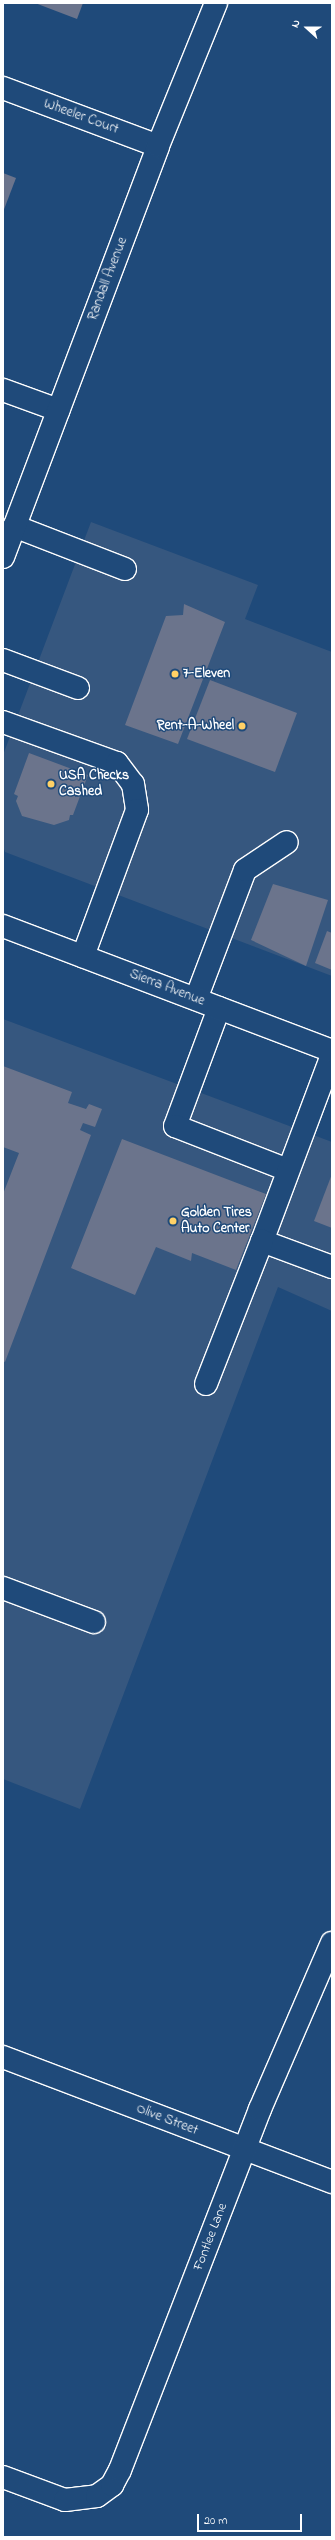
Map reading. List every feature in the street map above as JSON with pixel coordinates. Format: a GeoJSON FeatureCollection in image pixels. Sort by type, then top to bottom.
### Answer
{"type":"FeatureCollection","features":[{"type":"Feature","properties":{"kind":"street","name":"Randall Avenue"},"geometry":{"type":"LineString","coordinates":[[3,557],[158,146],[216,3]]}},
{"type":"Feature","properties":{"kind":"street","name":"Wheeler Court"},"geometry":{"type":"LineString","coordinates":[[3,88],[158,146]]}},
{"type":"Feature","properties":{"kind":"street"},"geometry":{"type":"LineString","coordinates":[[3,390],[58,410]]}},
{"type":"Feature","properties":{"kind":"street"},"geometry":{"type":"LineString","coordinates":[[14,526],[125,569]]}},
{"type":"Feature","properties":{"kind":"street"},"geometry":{"type":"LineString","coordinates":[[3,660],[78,688]]}},
{"type":"Feature","properties":{"kind":"street"},"geometry":{"type":"LineString","coordinates":[[3,722],[117,763],[133,784],[136,810],[83,956]]}},
{"type":"Feature","properties":{"kind":"street"},"geometry":{"type":"LineString","coordinates":[[196,999],[244,870],[287,842]]}},
{"type":"Feature","properties":{"kind":"street","name":"Sierra Avenue"},"geometry":{"type":"LineString","coordinates":[[3,926],[332,1051]]}},
{"type":"Feature","properties":{"kind":"street"},"geometry":{"type":"LineString","coordinates":[[219,1008],[175,1126],[288,1170]]}},
{"type":"Feature","properties":{"kind":"street"},"geometry":{"type":"LineString","coordinates":[[206,1384],[332,1055]]}},
{"type":"Feature","properties":{"kind":"street"},"geometry":{"type":"LineString","coordinates":[[262,1241],[332,1267]]}},
{"type":"Feature","properties":{"kind":"street"},"geometry":{"type":"LineString","coordinates":[[3,1588],[94,1622]]}},
{"type":"Feature","properties":{"kind":"street","name":"Fontlee Lane"},"geometry":{"type":"LineString","coordinates":[[3,2477],[65,2500],[97,2496],[112,2485],[120,2470],[245,2149],[332,1944]]}},
{"type":"Feature","properties":{"kind":"street","name":"Olive Street"},"geometry":{"type":"LineString","coordinates":[[3,2058],[332,2182]]}},
{"type":"Feature","properties":{"kind":"shaded area"},"geometry":{"type":"Polygon","coordinates":[[[91,522],[258,585],[245,619],[332,652],[332,976],[5,852],[3,846],[3,755],[91,522]]]}},
{"type":"Feature","properties":{"kind":"shaded area"},"geometry":{"type":"Polygon","coordinates":[[[3,1019],[332,1142],[332,1311],[278,1287],[80,1809],[3,1779],[3,1019]]]}},
{"type":"Feature","properties":{"kind":"building"},"geometry":{"type":"Polygon","coordinates":[[[35,3],[83,3],[77,19],[35,3]]]}},
{"type":"Feature","properties":{"kind":"building"},"geometry":{"type":"Polygon","coordinates":[[[3,173],[16,178],[3,212],[3,173]]]}},
{"type":"Feature","properties":{"kind":"building","name":"7-Eleven"},"geometry":{"type":"Polygon","coordinates":[[[184,604],[225,622],[178,744],[125,725],[166,616],[183,615],[184,604]]]}},
{"type":"Feature","properties":{"kind":"building","name":"Rent-A-Wheel"},"geometry":{"type":"Polygon","coordinates":[[[210,680],[297,713],[275,772],[187,739],[210,680]]]}},
{"type":"Feature","properties":{"kind":"building","name":"USA Checks Cashed"},"geometry":{"type":"Polygon","coordinates":[[[29,753],[88,775],[73,815],[70,815],[69,820],[54,825],[22,816],[16,801],[18,796],[14,794],[29,753]]]}},
{"type":"Feature","properties":{"kind":"building"},"geometry":{"type":"Polygon","coordinates":[[[273,884],[328,900],[306,966],[251,940],[273,884]]]}},
{"type":"Feature","properties":{"kind":"building"},"geometry":{"type":"Polygon","coordinates":[[[327,931],[332,933],[332,970],[315,963],[327,931]]]}},
{"type":"Feature","properties":{"kind":"building"},"geometry":{"type":"Polygon","coordinates":[[[3,1066],[72,1092],[68,1103],[86,1109],[89,1104],[102,1109],[95,1127],[83,1123],[80,1130],[91,1135],[5,1362],[3,1361],[3,1194],[19,1153],[3,1147],[3,1066]]]}},
{"type":"Feature","properties":{"kind":"building","name":"Golden Tires Auto Center"},"geometry":{"type":"Polygon","coordinates":[[[122,1139],[266,1194],[236,1270],[192,1253],[191,1261],[156,1247],[135,1295],[71,1268],[122,1139]]]}},
{"type":"Feature","properties":{"kind":"building"},"geometry":{"type":"Polygon","coordinates":[[[332,1174],[332,1228],[314,1221],[332,1174]]]}},
{"type":"Feature","properties":{"kind":"place","name":"7-Eleven"},"geometry":{"type":"Point","coordinates":[175,674]}},
{"type":"Feature","properties":{"kind":"place","name":"Rent-A-Wheel"},"geometry":{"type":"Point","coordinates":[242,726]}},
{"type":"Feature","properties":{"kind":"place","name":"USA Checks Cashed"},"geometry":{"type":"Point","coordinates":[51,784]}},
{"type":"Feature","properties":{"kind":"place","name":"Golden Tires Auto Center"},"geometry":{"type":"Point","coordinates":[173,1221]}}]}
